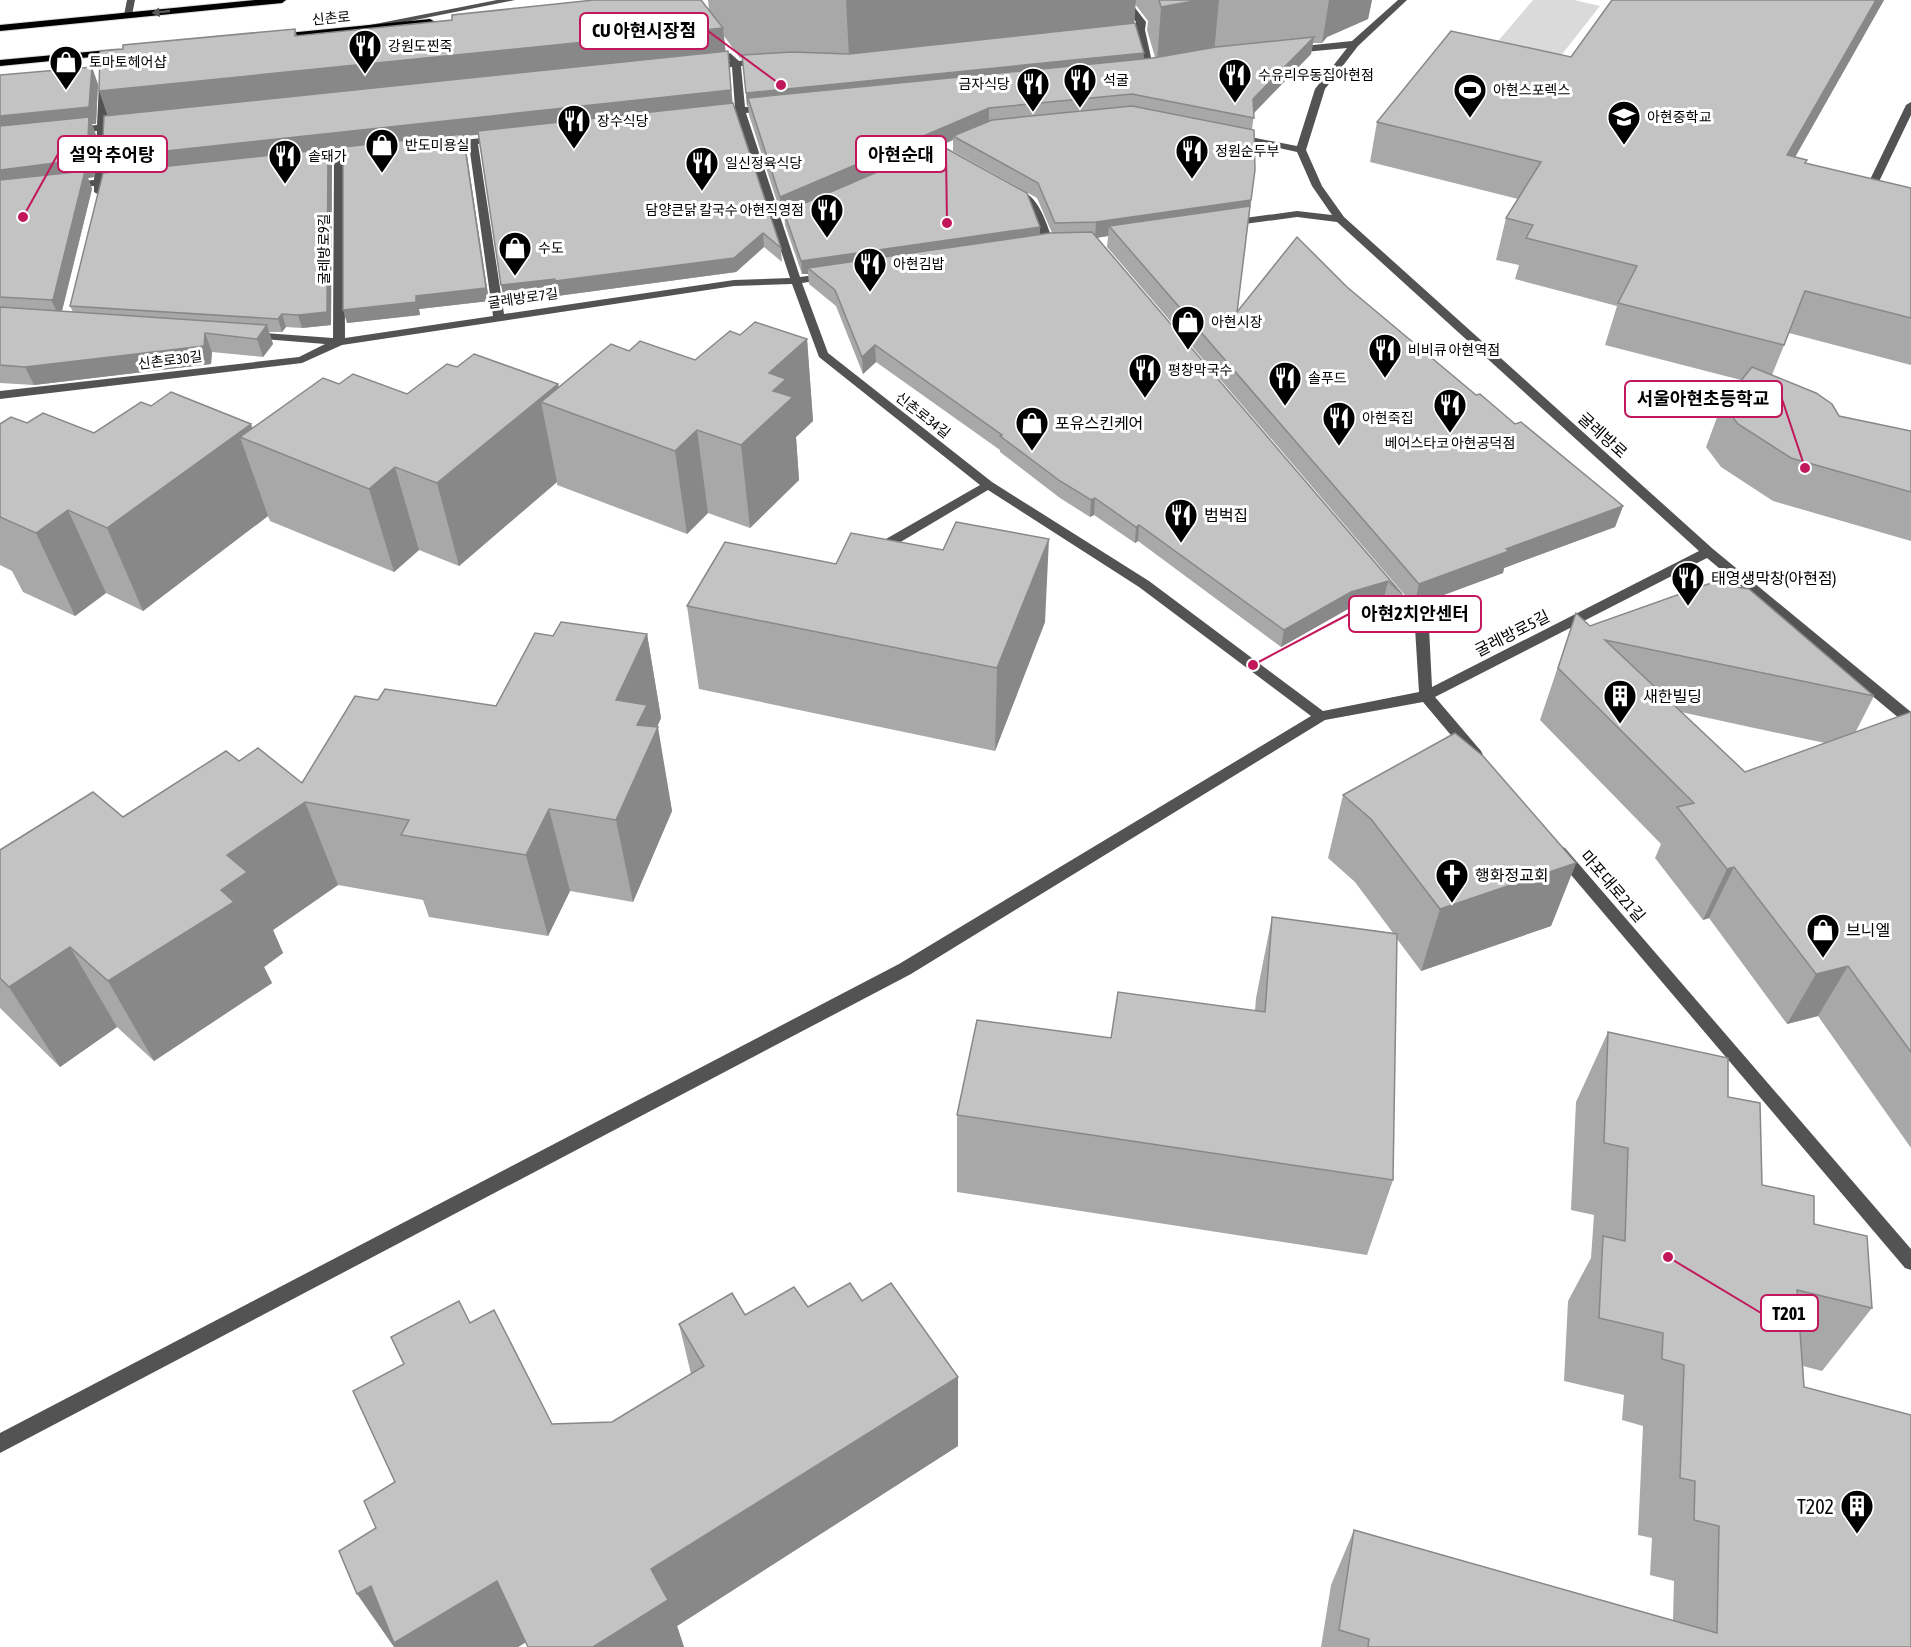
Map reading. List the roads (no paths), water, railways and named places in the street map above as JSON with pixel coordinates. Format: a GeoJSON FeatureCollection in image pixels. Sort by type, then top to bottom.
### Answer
{"type":"FeatureCollection","features":[{"type":"Feature","properties":{"kind":"main road"},"geometry":{"type":"LineString","coordinates":[[0,28],[282,0]]}},
{"type":"Feature","properties":{"kind":"main road","name":"신촌로"},"geometry":{"type":"LineString","coordinates":[[268,38],[478,18]]}},
{"type":"Feature","properties":{"kind":"main road"},"geometry":{"type":"LineString","coordinates":[[0,63],[105,64],[128,51]]}},
{"type":"Feature","properties":{"kind":"street"},"geometry":{"type":"LineString","coordinates":[[128,15],[131,0]]}},
{"type":"Feature","properties":{"kind":"street"},"geometry":{"type":"LineString","coordinates":[[350,30],[511,0]]}},
{"type":"Feature","properties":{"kind":"street"},"geometry":{"type":"LineString","coordinates":[[1124,0],[1141,22],[1140,30],[1156,68],[1139,70]]}},
{"type":"Feature","properties":{"kind":"street"},"geometry":{"type":"LineString","coordinates":[[1222,134],[1301,150],[1320,89],[1355,44],[1403,0]]}},
{"type":"Feature","properties":{"kind":"street"},"geometry":{"type":"LineString","coordinates":[[1105,33],[1140,30]]}},
{"type":"Feature","properties":{"kind":"street"},"geometry":{"type":"LineString","coordinates":[[1284,51],[1355,44]]}},
{"type":"Feature","properties":{"kind":"street","name":"신촌로34길"},"geometry":{"type":"LineString","coordinates":[[722,45],[735,63],[740,111],[782,220],[796,281],[823,355],[988,485],[1144,584],[1321,716]]}},
{"type":"Feature","properties":{"kind":"street"},"geometry":{"type":"LineString","coordinates":[[700,67],[770,60]]}},
{"type":"Feature","properties":{"kind":"street"},"geometry":{"type":"LineString","coordinates":[[96,204],[101,182],[105,64]]}},
{"type":"Feature","properties":{"kind":"street"},"geometry":{"type":"LineString","coordinates":[[1870,190],[1911,105]]}},
{"type":"Feature","properties":{"kind":"street"},"geometry":{"type":"LineString","coordinates":[[705,115],[776,107]]}},
{"type":"Feature","properties":{"kind":"street"},"geometry":{"type":"LineString","coordinates":[[57,132],[139,123]]}},
{"type":"Feature","properties":{"kind":"street"},"geometry":{"type":"LineString","coordinates":[[439,146],[508,138]]}},
{"type":"Feature","properties":{"kind":"street"},"geometry":{"type":"LineString","coordinates":[[473,142],[499,316]]}},
{"type":"Feature","properties":{"kind":"street","name":"굴레방로"},"geometry":{"type":"LineString","coordinates":[[1301,150],[1317,186],[1340,219],[1708,552],[1911,720]]}},
{"type":"Feature","properties":{"kind":"street"},"geometry":{"type":"LineString","coordinates":[[303,160],[372,153]]}},
{"type":"Feature","properties":{"kind":"street","name":"굴레방로9길"},"geometry":{"type":"LineString","coordinates":[[339,156],[339,342]]}},
{"type":"Feature","properties":{"kind":"street"},"geometry":{"type":"LineString","coordinates":[[56,187],[125,180]]}},
{"type":"Feature","properties":{"kind":"street"},"geometry":{"type":"LineString","coordinates":[[1002,186],[1032,202],[1049,244]]}},
{"type":"Feature","properties":{"kind":"street"},"geometry":{"type":"LineString","coordinates":[[1214,226],[1297,214],[1340,219]]}},
{"type":"Feature","properties":{"kind":"street","name":"굴레방로7길"},"geometry":{"type":"LineString","coordinates":[[240,334],[339,342],[499,316],[734,283],[796,281],[842,274]]}},
{"type":"Feature","properties":{"kind":"street","name":"신촌로30길"},"geometry":{"type":"LineString","coordinates":[[0,395],[302,360],[339,342]]}},
{"type":"Feature","properties":{"kind":"street"},"geometry":{"type":"LineString","coordinates":[[868,555],[988,485]]}},
{"type":"Feature","properties":{"kind":"street","name":"굴레방로5길"},"geometry":{"type":"LineString","coordinates":[[1321,716],[1426,696],[1708,552]]}},
{"type":"Feature","properties":{"kind":"street"},"geometry":{"type":"LineString","coordinates":[[1375,572],[1422,627],[1426,696],[1488,769]]}},
{"type":"Feature","properties":{"kind":"street"},"geometry":{"type":"LineString","coordinates":[[0,1443],[905,969],[1321,716]]}},
{"type":"Feature","properties":{"kind":"street","name":"마포대로21길"},"geometry":{"type":"LineString","coordinates":[[1551,841],[1911,1262]]}},
{"type":"Feature","properties":{"kind":"place","name":"강원도찐죽"},"geometry":{"type":"Point","coordinates":[365,75]}},
{"type":"Feature","properties":{"kind":"place","name":"CU 아현시장점"},"geometry":{"type":"Point","coordinates":[781,85]}},
{"type":"Feature","properties":{"kind":"place","name":"토마토헤어샵"},"geometry":{"type":"Point","coordinates":[66,91]}},
{"type":"Feature","properties":{"kind":"place","name":"수유리우동집아현점"},"geometry":{"type":"Point","coordinates":[1235,104]}},
{"type":"Feature","properties":{"kind":"place","name":"석굴"},"geometry":{"type":"Point","coordinates":[1080,109]}},
{"type":"Feature","properties":{"kind":"place","name":"금자식당"},"geometry":{"type":"Point","coordinates":[1033,113]}},
{"type":"Feature","properties":{"kind":"place","name":"아현스포렉스"},"geometry":{"type":"Point","coordinates":[1470,119]}},
{"type":"Feature","properties":{"kind":"place","name":"아현중학교"},"geometry":{"type":"Point","coordinates":[1624,146]}},
{"type":"Feature","properties":{"kind":"place","name":"장수식당"},"geometry":{"type":"Point","coordinates":[574,150]}},
{"type":"Feature","properties":{"kind":"place","name":"반도미용실"},"geometry":{"type":"Point","coordinates":[382,174]}},
{"type":"Feature","properties":{"kind":"place","name":"정원순두부"},"geometry":{"type":"Point","coordinates":[1192,180]}},
{"type":"Feature","properties":{"kind":"place","name":"솥돼가"},"geometry":{"type":"Point","coordinates":[285,185]}},
{"type":"Feature","properties":{"kind":"place","name":"일신정육식당"},"geometry":{"type":"Point","coordinates":[702,192]}},
{"type":"Feature","properties":{"kind":"place","name":"설악 추어탕"},"geometry":{"type":"Point","coordinates":[23,217]}},
{"type":"Feature","properties":{"kind":"place","name":"아현순대"},"geometry":{"type":"Point","coordinates":[947,223]}},
{"type":"Feature","properties":{"kind":"place","name":"담양큰닭 칼국수 아현직영점"},"geometry":{"type":"Point","coordinates":[827,239]}},
{"type":"Feature","properties":{"kind":"place","name":"수도"},"geometry":{"type":"Point","coordinates":[515,277]}},
{"type":"Feature","properties":{"kind":"place","name":"아현김밥"},"geometry":{"type":"Point","coordinates":[870,293]}},
{"type":"Feature","properties":{"kind":"place","name":"아현시장"},"geometry":{"type":"Point","coordinates":[1188,351]}},
{"type":"Feature","properties":{"kind":"place","name":"비비큐 아현역점"},"geometry":{"type":"Point","coordinates":[1385,379]}},
{"type":"Feature","properties":{"kind":"place","name":"평창막국수"},"geometry":{"type":"Point","coordinates":[1145,399]}},
{"type":"Feature","properties":{"kind":"place","name":"솔푸드"},"geometry":{"type":"Point","coordinates":[1285,407]}},
{"type":"Feature","properties":{"kind":"place","name":"베어스타코 아현공덕점"},"geometry":{"type":"Point","coordinates":[1450,434]}},
{"type":"Feature","properties":{"kind":"place","name":"아현죽집"},"geometry":{"type":"Point","coordinates":[1339,447]}},
{"type":"Feature","properties":{"kind":"place","name":"포유스킨케어"},"geometry":{"type":"Point","coordinates":[1032,452]}},
{"type":"Feature","properties":{"kind":"place","name":"서울아현초등학교"},"geometry":{"type":"Point","coordinates":[1805,468]}},
{"type":"Feature","properties":{"kind":"place","name":"범벅집"},"geometry":{"type":"Point","coordinates":[1181,544]}},
{"type":"Feature","properties":{"kind":"place","name":"태영생막창(아현점)"},"geometry":{"type":"Point","coordinates":[1688,607]}},
{"type":"Feature","properties":{"kind":"place","name":"아현2치안센터"},"geometry":{"type":"Point","coordinates":[1253,665]}},
{"type":"Feature","properties":{"kind":"place","name":"새한빌딩"},"geometry":{"type":"Point","coordinates":[1620,725]}},
{"type":"Feature","properties":{"kind":"place","name":"행화정교회"},"geometry":{"type":"Point","coordinates":[1452,904]}},
{"type":"Feature","properties":{"kind":"place","name":"브니엘"},"geometry":{"type":"Point","coordinates":[1823,959]}},
{"type":"Feature","properties":{"kind":"place","name":"T201"},"geometry":{"type":"Point","coordinates":[1668,1257]}},
{"type":"Feature","properties":{"kind":"place","name":"T202"},"geometry":{"type":"Point","coordinates":[1857,1535]}}]}
